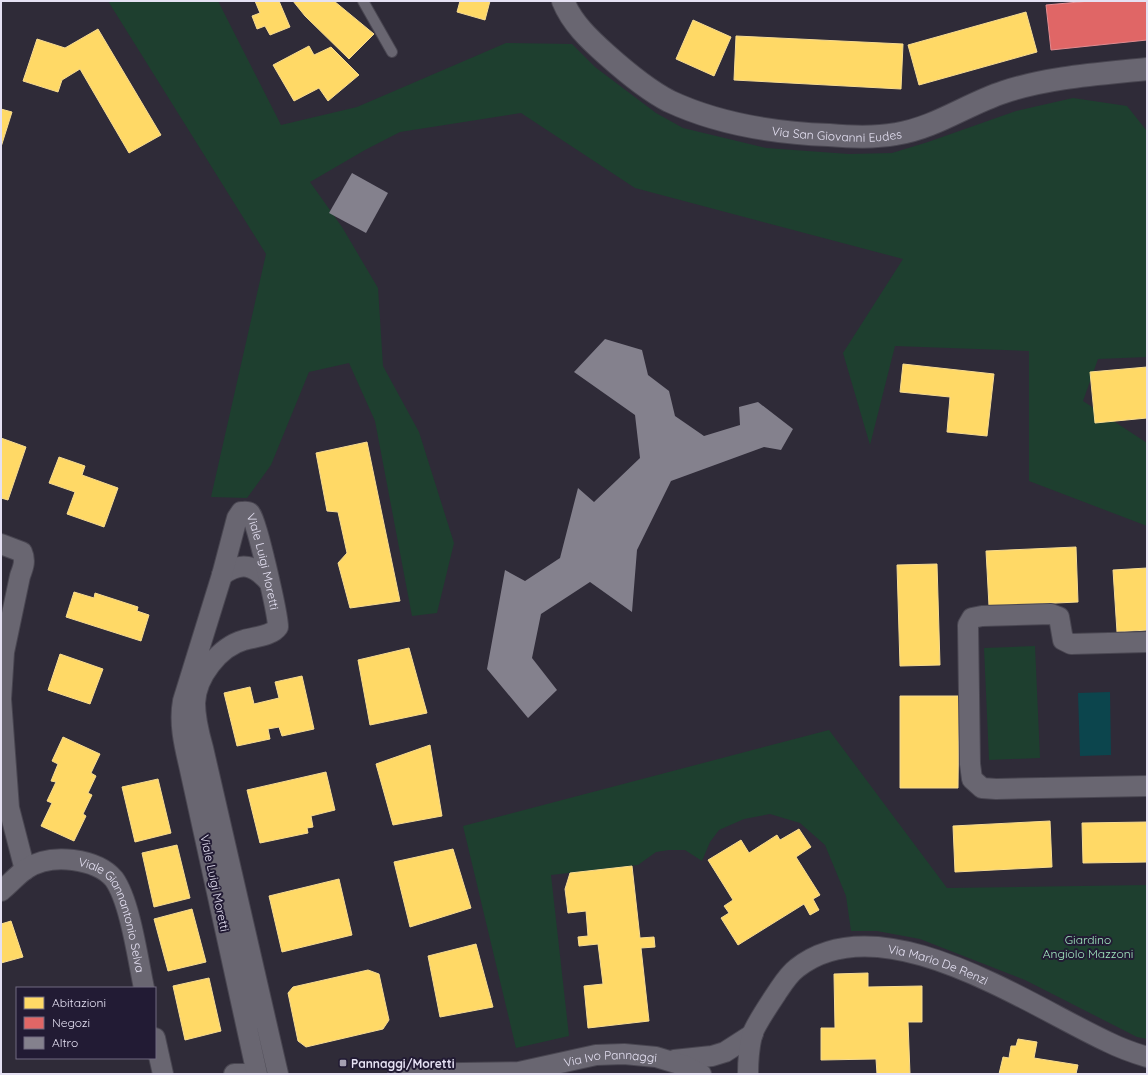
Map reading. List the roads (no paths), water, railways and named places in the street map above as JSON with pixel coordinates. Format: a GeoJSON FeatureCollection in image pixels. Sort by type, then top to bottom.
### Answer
{"type":"FeatureCollection","features":[{"type":"Feature","properties":{"kind":"street","name":"Via San Giovanni Eudes"},"geometry":{"type":"LineString","coordinates":[[562,1],[575,24],[592,42],[639,82],[656,93],[681,106],[714,117],[764,129],[798,134],[850,137],[896,134],[920,128],[938,121],[1006,91],[1040,83],[1147,69]]}},
{"type":"Feature","properties":{"kind":"street","name":"Viale Luigi Moretti"},"geometry":{"type":"LineString","coordinates":[[257,1074],[184,741],[181,718],[183,701],[222,575],[238,515],[241,512],[246,511],[251,514],[255,525],[278,627],[268,634],[241,641],[218,656],[206,670],[197,691],[195,701],[204,754],[278,1074]]}},
{"type":"Feature","properties":{"kind":"street"},"geometry":{"type":"LineString","coordinates":[[1,544],[22,552],[25,557],[4,652],[1,699],[9,808],[25,870]]}},
{"type":"Feature","properties":{"kind":"street"},"geometry":{"type":"LineString","coordinates":[[222,575],[236,567],[248,567],[259,572],[269,582]]}},
{"type":"Feature","properties":{"kind":"street"},"geometry":{"type":"LineString","coordinates":[[1147,642],[1071,644],[1063,640],[1059,617],[1051,614],[982,616],[972,618],[968,625],[970,764],[972,779],[982,788],[996,790],[1147,786]]}},
{"type":"Feature","properties":{"kind":"street"},"geometry":{"type":"LineString","coordinates":[[206,628],[222,637],[241,641]]}},
{"type":"Feature","properties":{"kind":"street","name":"Viale Giannantonio Selva"},"geometry":{"type":"LineString","coordinates":[[1,891],[25,870],[45,860],[73,860],[91,864],[107,872],[113,878],[120,890],[128,916],[144,987]]}},
{"type":"Feature","properties":{"kind":"street","name":"Via Mario De Renzi"},"geometry":{"type":"LineString","coordinates":[[753,1034],[787,978],[796,968],[808,960],[831,950],[847,947],[882,948],[924,956],[970,972],[1108,1042],[1147,1057]]}},
{"type":"Feature","properties":{"kind":"street"},"geometry":{"type":"LineString","coordinates":[[670,1061],[712,1056],[725,1052],[753,1034]]}},
{"type":"Feature","properties":{"kind":"street"},"geometry":{"type":"LineString","coordinates":[[748,1074],[749,1054],[753,1034]]}},
{"type":"Feature","properties":{"kind":"street"},"geometry":{"type":"LineString","coordinates":[[156,1042],[163,1074]]}},
{"type":"Feature","properties":{"kind":"street","name":"Via Ivo Pannaggi"},"geometry":{"type":"LineString","coordinates":[[398,1074],[519,1072],[596,1055],[614,1054],[645,1055],[686,1066],[701,1074]]}},
{"type":"Feature","properties":{"kind":"street"},"geometry":{"type":"LineString","coordinates":[[234,1074],[254,1074]]}},
{"type":"Feature","properties":{"kind":"lane"},"geometry":{"type":"LineString","coordinates":[[363,1],[392,52]]}},
{"type":"Feature","properties":{"kind":"water"},"geometry":{"type":"Polygon","coordinates":[[[1110,692],[1111,755],[1080,756],[1078,693],[1110,692]]]}},
{"type":"Feature","properties":{"kind":"place","name":"Pannaggi/Moretti"},"geometry":{"type":"Point","coordinates":[343,1063]}},
{"type":"Feature","properties":{"kind":"park label","name":"Giardino Angiolo Mazzoni"},"geometry":{"type":"Point","coordinates":[1088,946]}}]}
